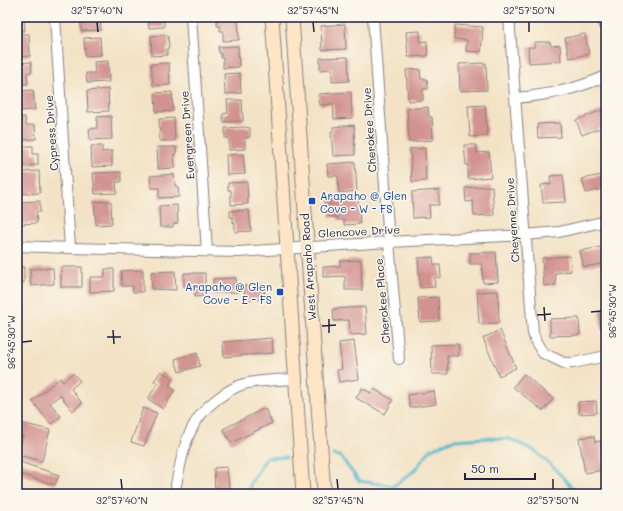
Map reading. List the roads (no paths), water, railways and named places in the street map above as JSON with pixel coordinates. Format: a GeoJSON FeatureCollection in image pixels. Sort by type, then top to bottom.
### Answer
{"type":"FeatureCollection","features":[{"type":"Feature","properties":{"kind":"main road","name":"West Arapaho Road"},"geometry":{"type":"LineString","coordinates":[[272,17],[303,494]]}},
{"type":"Feature","properties":{"kind":"main road","name":"West Arapaho Road"},"geometry":{"type":"LineString","coordinates":[[292,17],[306,246],[324,494]]}},
{"type":"Feature","properties":{"kind":"main road"},"geometry":{"type":"LineString","coordinates":[[296,379],[307,382],[308,384],[312,432],[320,450]]}},
{"type":"Feature","properties":{"kind":"street","name":"Cypress Drive"},"geometry":{"type":"LineString","coordinates":[[56,17],[70,248]]}},
{"type":"Feature","properties":{"kind":"street","name":"Evergreen Drive"},"geometry":{"type":"LineString","coordinates":[[190,17],[207,251]]}},
{"type":"Feature","properties":{"kind":"street","name":"Cherokee Drive"},"geometry":{"type":"LineString","coordinates":[[373,17],[389,242]]}},
{"type":"Feature","properties":{"kind":"street","name":"Cheyenne Drive"},"geometry":{"type":"LineString","coordinates":[[509,17],[533,333],[536,342],[543,353],[564,363],[573,363],[606,356]]}},
{"type":"Feature","properties":{"kind":"street"},"geometry":{"type":"LineString","coordinates":[[515,98],[541,96],[565,91],[589,84],[606,76]]}},
{"type":"Feature","properties":{"kind":"street","name":"Glencove Drive"},"geometry":{"type":"LineString","coordinates":[[17,246],[239,252],[306,246],[525,235],[559,232],[606,221]]}},
{"type":"Feature","properties":{"kind":"street","name":"Cherokee Place"},"geometry":{"type":"LineString","coordinates":[[389,242],[399,359]]}},
{"type":"Feature","properties":{"kind":"street"},"geometry":{"type":"LineString","coordinates":[[176,485],[182,454],[189,432],[196,419],[208,405],[226,392],[243,384],[296,379]]}},
{"type":"Feature","properties":{"kind":"waterway"},"geometry":{"type":"LineString","coordinates":[[333,455],[340,456],[359,481],[394,486],[414,471],[431,449],[453,440],[486,438],[510,439],[535,451],[555,469],[578,494]]}},
{"type":"Feature","properties":{"kind":"waterway"},"geometry":{"type":"LineString","coordinates":[[250,494],[250,484],[266,458],[286,457]]}},
{"type":"Feature","properties":{"kind":"place","name":"Arapaho @ Glen Cove - W - FS"},"geometry":{"type":"Point","coordinates":[312,201]}},
{"type":"Feature","properties":{"kind":"place","name":"Arapaho @ Glen Cove - E - FS"},"geometry":{"type":"Point","coordinates":[280,292]}}]}
